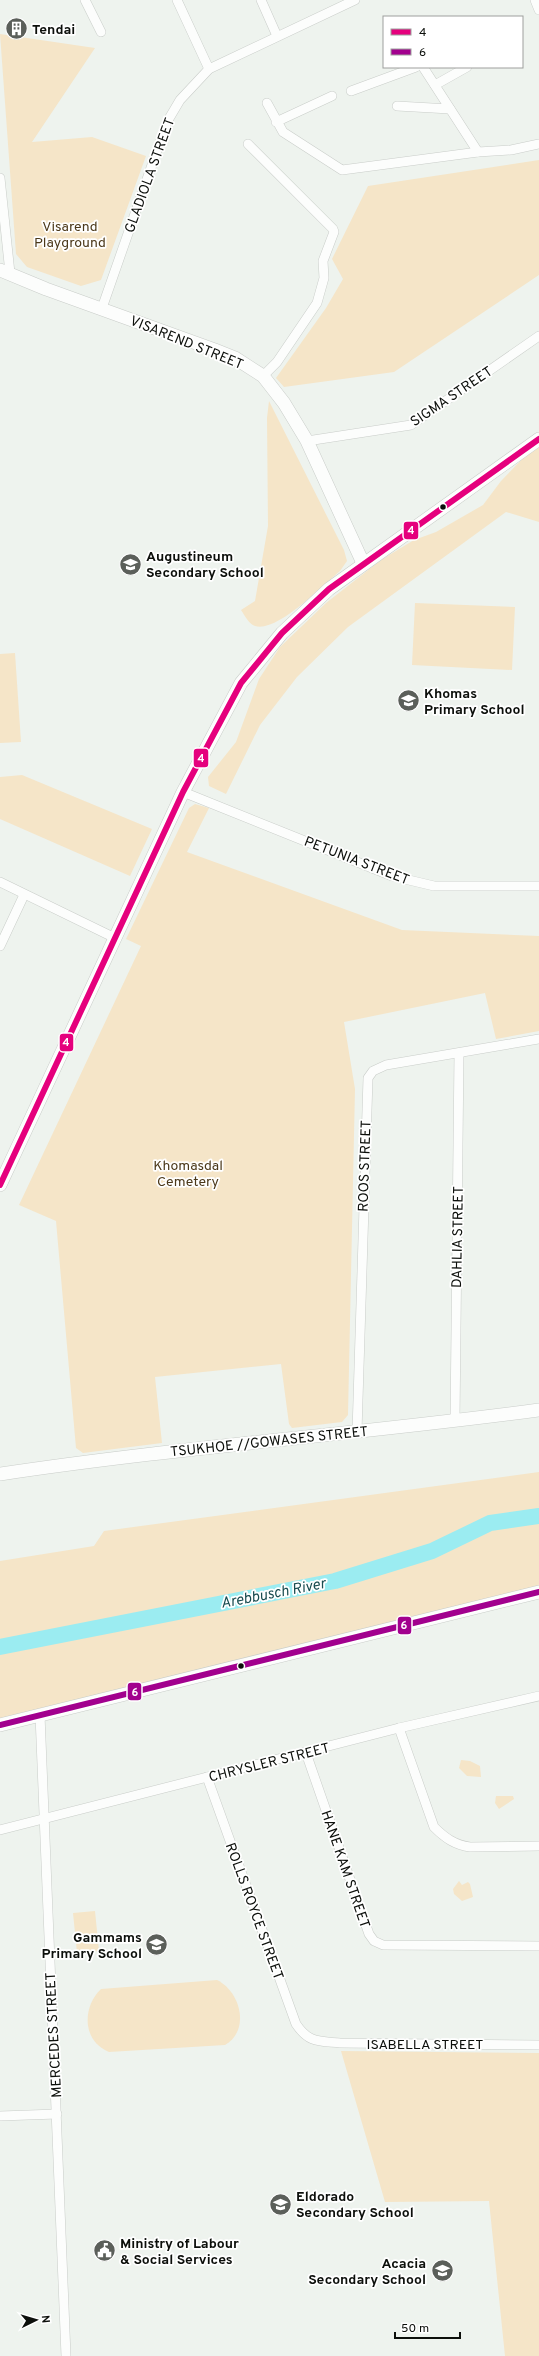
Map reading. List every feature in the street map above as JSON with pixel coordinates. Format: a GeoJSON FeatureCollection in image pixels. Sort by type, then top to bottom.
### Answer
{"type":"FeatureCollection","features":[{"type":"Feature","properties":{"kind":"street"},"geometry":{"type":"LineString","coordinates":[[85,0],[101,32]]}},
{"type":"Feature","properties":{"kind":"street"},"geometry":{"type":"LineString","coordinates":[[177,0],[209,69]]}},
{"type":"Feature","properties":{"kind":"street"},"geometry":{"type":"LineString","coordinates":[[261,0],[277,36]]}},
{"type":"Feature","properties":{"kind":"street","name":"GLADIOLA STREET"},"geometry":{"type":"LineString","coordinates":[[102,308],[167,122],[180,100],[209,69],[355,0]]}},
{"type":"Feature","properties":{"kind":"street"},"geometry":{"type":"LineString","coordinates":[[534,0],[539,10]]}},
{"type":"Feature","properties":{"kind":"street"},"geometry":{"type":"LineString","coordinates":[[351,91],[413,68]]}},
{"type":"Feature","properties":{"kind":"street"},"geometry":{"type":"LineString","coordinates":[[424,68],[478,152]]}},
{"type":"Feature","properties":{"kind":"street"},"geometry":{"type":"LineString","coordinates":[[435,84],[465,68]]}},
{"type":"Feature","properties":{"kind":"street"},"geometry":{"type":"LineString","coordinates":[[276,122],[332,96]]}},
{"type":"Feature","properties":{"kind":"street"},"geometry":{"type":"LineString","coordinates":[[267,103],[276,122],[283,132],[342,170],[478,152],[511,150],[539,144]]}},
{"type":"Feature","properties":{"kind":"street"},"geometry":{"type":"LineString","coordinates":[[397,106],[450,109]]}},
{"type":"Feature","properties":{"kind":"street"},"geometry":{"type":"LineString","coordinates":[[248,144],[333,228],[334,232],[323,261],[324,278],[317,303],[277,362],[263,376]]}},
{"type":"Feature","properties":{"kind":"street"},"geometry":{"type":"LineString","coordinates":[[0,178],[5,271]]}},
{"type":"Feature","properties":{"kind":"street","name":"VISAREND STREET"},"geometry":{"type":"LineString","coordinates":[[5,271],[46,289],[102,308],[235,358],[263,376],[280,398],[307,441],[363,563]]}},
{"type":"Feature","properties":{"kind":"street","name":"SIGMA STREET"},"geometry":{"type":"LineString","coordinates":[[307,441],[411,425],[539,336]]}},
{"type":"Feature","properties":{"kind":"street"},"geometry":{"type":"LineString","coordinates":[[0,1185],[183,792],[230,702],[268,648],[314,601],[363,563],[539,439]]}},
{"type":"Feature","properties":{"kind":"street","name":"PETUNIA STREET"},"geometry":{"type":"LineString","coordinates":[[183,792],[385,873],[416,883],[434,886],[539,886]]}},
{"type":"Feature","properties":{"kind":"street"},"geometry":{"type":"LineString","coordinates":[[0,882],[115,938]]}},
{"type":"Feature","properties":{"kind":"street"},"geometry":{"type":"LineString","coordinates":[[0,946],[24,895]]}},
{"type":"Feature","properties":{"kind":"street","name":"ROOS STREET"},"geometry":{"type":"LineString","coordinates":[[357,1432],[368,1078],[373,1070],[386,1065],[539,1039]]}},
{"type":"Feature","properties":{"kind":"street","name":"DAHLIA STREET"},"geometry":{"type":"LineString","coordinates":[[455,1421],[459,1053]]}},
{"type":"Feature","properties":{"kind":"street","name":"TSUKHOE //GOWASES STREET"},"geometry":{"type":"LineString","coordinates":[[0,1474],[222,1446],[455,1421],[539,1410]]}},
{"type":"Feature","properties":{"kind":"street"},"geometry":{"type":"LineString","coordinates":[[0,1725],[539,1592]]}},
{"type":"Feature","properties":{"kind":"street","name":"CHRYSLER STREET"},"geometry":{"type":"LineString","coordinates":[[0,1830],[399,1728],[539,1696]]}},
{"type":"Feature","properties":{"kind":"street","name":"MERCEDES STREET"},"geometry":{"type":"LineString","coordinates":[[40,1715],[43,1820],[57,2114],[66,2356]]}},
{"type":"Feature","properties":{"kind":"street"},"geometry":{"type":"LineString","coordinates":[[399,1728],[434,1827],[441,1834],[450,1841],[465,1846],[539,1846]]}},
{"type":"Feature","properties":{"kind":"street","name":"HANE KAM STREET"},"geometry":{"type":"LineString","coordinates":[[306,1753],[368,1934],[374,1941],[383,1945],[539,1946]]}},
{"type":"Feature","properties":{"kind":"street","name":"ROLLS ROYCE STREET"},"geometry":{"type":"LineString","coordinates":[[207,1777],[296,2024],[311,2040]]}},
{"type":"Feature","properties":{"kind":"street","name":"ISABELLA STREET"},"geometry":{"type":"LineString","coordinates":[[311,2040],[340,2044],[539,2045]]}},
{"type":"Feature","properties":{"kind":"street"},"geometry":{"type":"LineString","coordinates":[[0,2116],[57,2114]]}},
{"type":"Feature","properties":{"kind":"green space","name":"Visarend Playground"},"geometry":{"type":"Polygon","coordinates":[[[0,34],[95,48],[32,142],[92,137],[146,156],[101,280],[81,286],[27,267],[16,254],[0,34]]]}},
{"type":"Feature","properties":{"kind":"green space"},"geometry":{"type":"Polygon","coordinates":[[[539,160],[539,275],[394,372],[284,387],[276,378],[326,308],[343,279],[332,259],[368,186],[539,160]]]}},
{"type":"Feature","properties":{"kind":"green space"},"geometry":{"type":"Polygon","coordinates":[[[269,401],[344,550],[347,561],[340,571],[287,615],[264,626],[255,626],[249,622],[241,610],[255,601],[268,526],[267,418],[269,401]]]}},
{"type":"Feature","properties":{"kind":"green space"},"geometry":{"type":"Polygon","coordinates":[[[539,447],[539,522],[506,512],[348,627],[297,677],[260,725],[226,794],[209,786],[208,777],[236,742],[259,679],[280,647],[326,603],[381,560],[414,540],[436,532],[483,505],[501,481],[525,456],[539,447]]]}},
{"type":"Feature","properties":{"kind":"green space"},"geometry":{"type":"Polygon","coordinates":[[[415,603],[515,607],[512,670],[412,665],[415,603]]]}},
{"type":"Feature","properties":{"kind":"green space"},"geometry":{"type":"Polygon","coordinates":[[[15,653],[21,742],[0,743],[0,654],[15,653]]]}},
{"type":"Feature","properties":{"kind":"green space"},"geometry":{"type":"Polygon","coordinates":[[[22,775],[152,829],[130,876],[0,819],[0,777],[22,775]]]}},
{"type":"Feature","properties":{"kind":"green space","name":"Khomasdal Cemetery"},"geometry":{"type":"Polygon","coordinates":[[[195,804],[209,808],[187,852],[402,930],[539,936],[539,1031],[496,1039],[485,993],[344,1022],[355,1089],[348,1415],[342,1422],[292,1428],[289,1424],[281,1364],[155,1377],[162,1443],[83,1453],[76,1448],[56,1221],[19,1205],[141,946],[126,939],[189,808],[195,804]]]}},
{"type":"Feature","properties":{"kind":"green space"},"geometry":{"type":"Polygon","coordinates":[[[539,1472],[539,1592],[0,1725],[0,1561],[94,1546],[104,1531],[539,1472]]]}},
{"type":"Feature","properties":{"kind":"green space"},"geometry":{"type":"Polygon","coordinates":[[[461,1760],[470,1761],[480,1766],[481,1777],[467,1776],[459,1768],[461,1760]]]}},
{"type":"Feature","properties":{"kind":"green space"},"geometry":{"type":"Polygon","coordinates":[[[496,1796],[513,1796],[514,1799],[499,1809],[495,1803],[496,1796]]]}},
{"type":"Feature","properties":{"kind":"green space"},"geometry":{"type":"Polygon","coordinates":[[[459,1881],[462,1885],[468,1882],[470,1884],[473,1897],[462,1901],[454,1894],[453,1889],[459,1881]]]}},
{"type":"Feature","properties":{"kind":"green space"},"geometry":{"type":"Polygon","coordinates":[[[95,1911],[99,1951],[77,1953],[73,1913],[95,1911]]]}},
{"type":"Feature","properties":{"kind":"green space"},"geometry":{"type":"Polygon","coordinates":[[[217,1980],[225,1985],[232,1993],[239,2011],[240,2021],[238,2030],[233,2038],[225,2045],[109,2052],[100,2047],[90,2032],[88,2014],[90,2005],[101,1989],[217,1980]]]}},
{"type":"Feature","properties":{"kind":"green space"},"geometry":{"type":"Polygon","coordinates":[[[341,2051],[539,2053],[539,2356],[505,2356],[489,2201],[385,2202],[341,2051]]]}},
{"type":"Feature","properties":{"kind":"waterway","name":"Arebbusch River"},"geometry":{"type":"LineString","coordinates":[[0,1647],[335,1581],[432,1551],[490,1523],[539,1516]]}},
{"type":"Feature","properties":{"kind":"transit line","name":"4"},"geometry":{"type":"LineString","coordinates":[[0,1185],[183,792],[241,683],[282,633],[329,589],[539,439]]}},
{"type":"Feature","properties":{"kind":"transit line","name":"6"},"geometry":{"type":"LineString","coordinates":[[0,1725],[539,1592]]}},
{"type":"Feature","properties":{"kind":"place","name":"Tendai"},"geometry":{"type":"Point","coordinates":[17,29]}},
{"type":"Feature","properties":{"kind":"place","name":"Augustineum Secondary School"},"geometry":{"type":"Point","coordinates":[131,564]}},
{"type":"Feature","properties":{"kind":"place","name":"Khomas Primary School"},"geometry":{"type":"Point","coordinates":[409,701]}},
{"type":"Feature","properties":{"kind":"place","name":"Gammams Primary School"},"geometry":{"type":"Point","coordinates":[157,1945]}},
{"type":"Feature","properties":{"kind":"place","name":"Eldorado Secondary School"},"geometry":{"type":"Point","coordinates":[280,2204]}},
{"type":"Feature","properties":{"kind":"place","name":"Ministry of Labour & Social Services"},"geometry":{"type":"Point","coordinates":[104,2251]}},
{"type":"Feature","properties":{"kind":"place","name":"Acacia Secondary School"},"geometry":{"type":"Point","coordinates":[442,2271]}}]}
